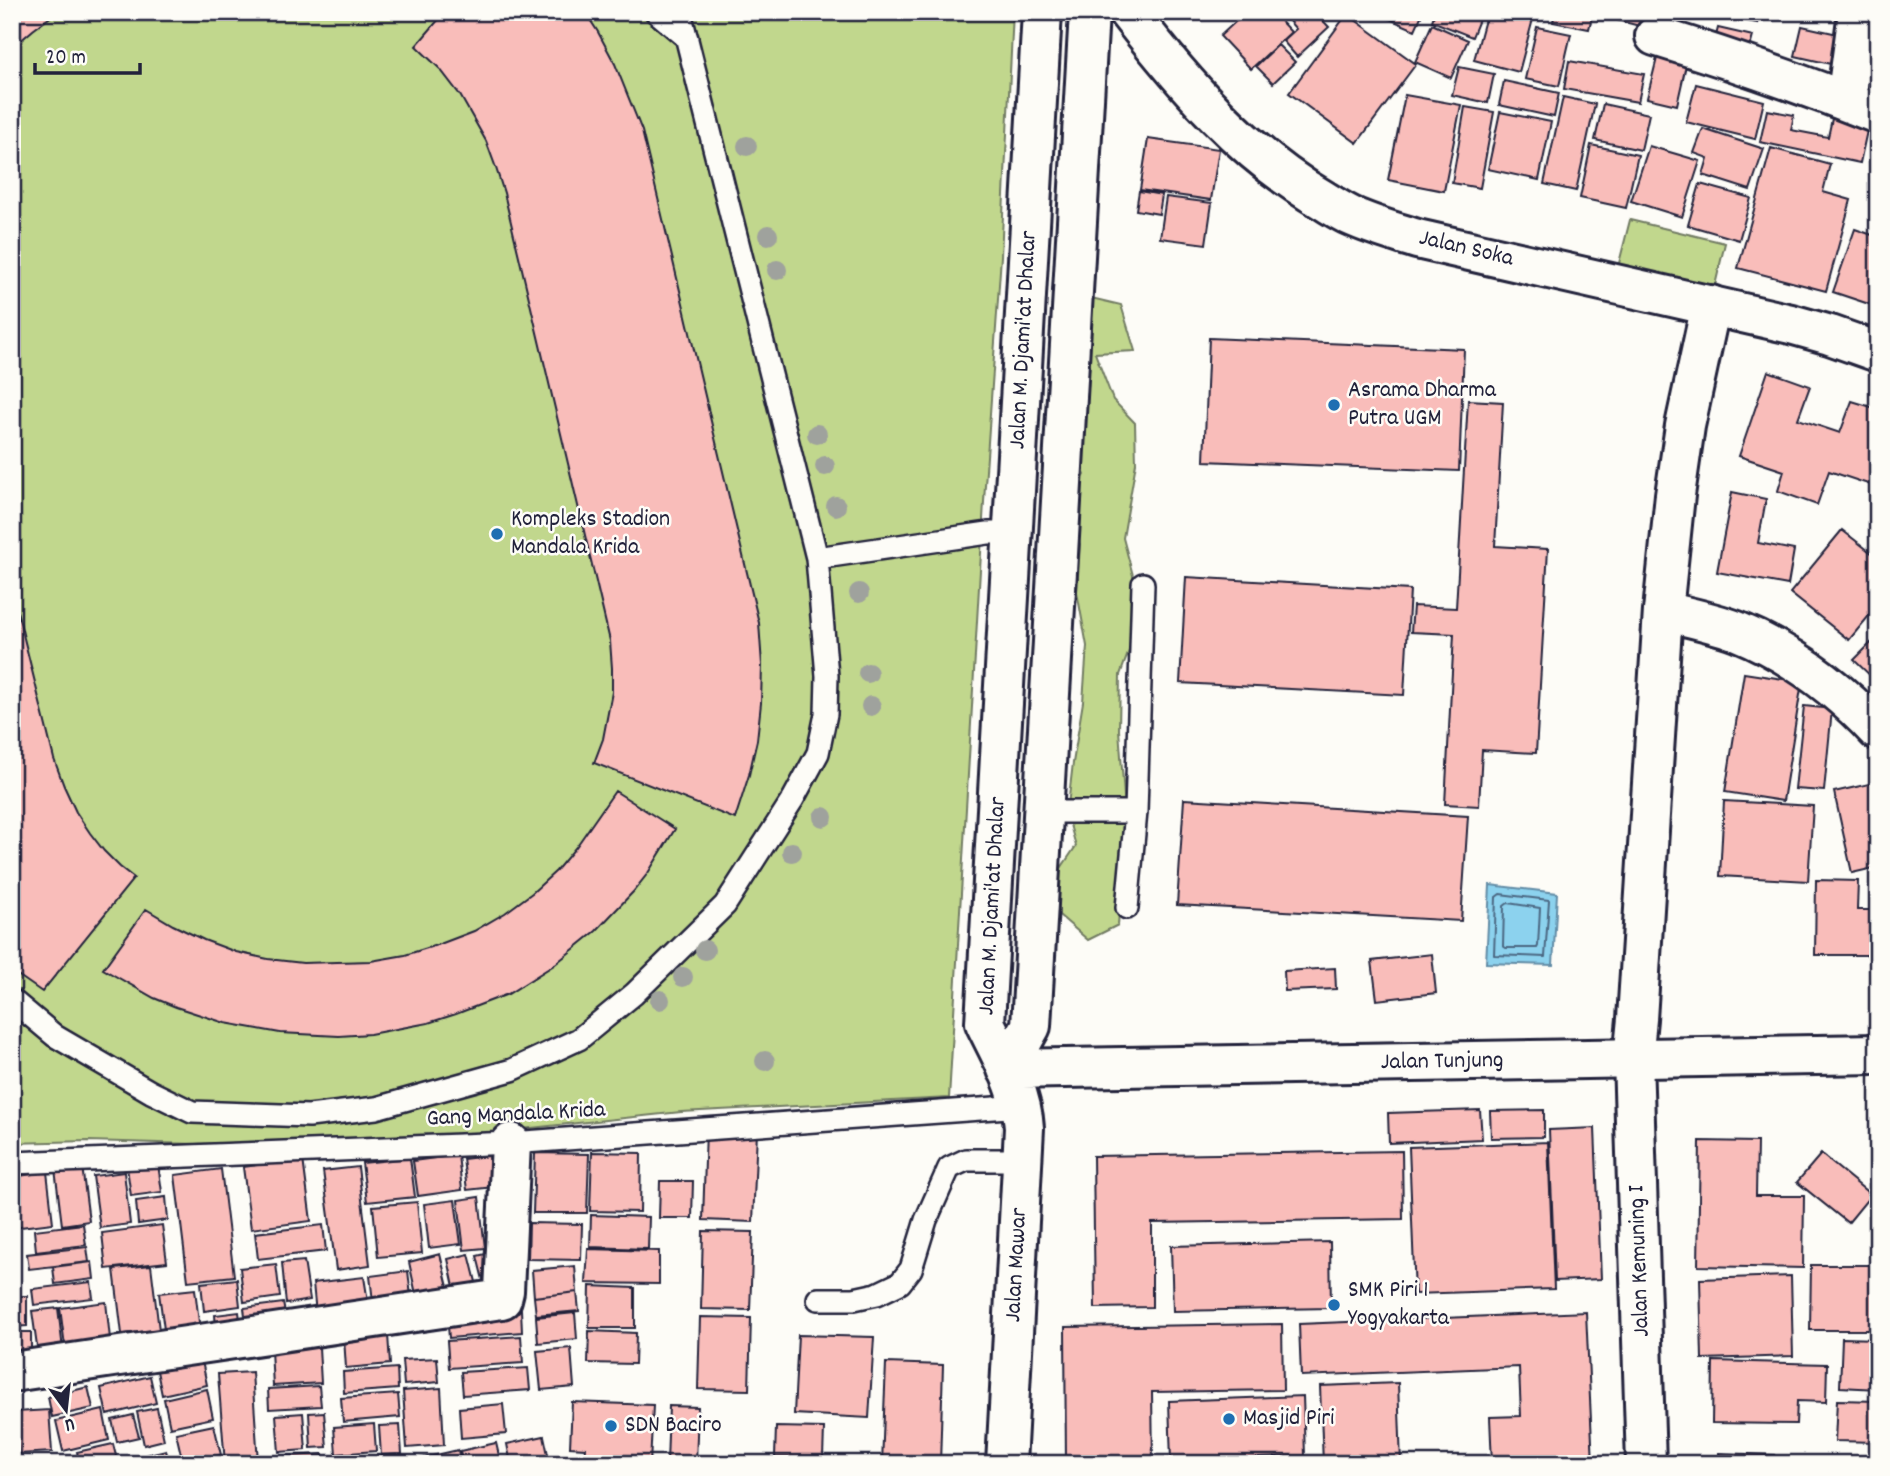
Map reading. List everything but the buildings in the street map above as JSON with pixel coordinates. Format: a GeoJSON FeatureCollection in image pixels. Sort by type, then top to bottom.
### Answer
{"type":"FeatureCollection","features":[{"type":"Feature","properties":{"kind":"street","name":"Jalan M. Djami'at Dhalar"},"geometry":{"type":"LineString","coordinates":[[1007,1069],[985,1023],[1042,12]]}},
{"type":"Feature","properties":{"kind":"street","name":"Jalan M. Djami'at Dhalar"},"geometry":{"type":"LineString","coordinates":[[1007,1069],[1031,1026],[1089,12]]}},
{"type":"Feature","properties":{"kind":"street","name":"Jalan Soka"},"geometry":{"type":"LineString","coordinates":[[1128,12],[1181,78],[1242,140],[1287,178],[1349,215],[1417,239],[1711,305],[1804,328],[1878,352]]}},
{"type":"Feature","properties":{"kind":"street"},"geometry":{"type":"LineString","coordinates":[[1655,36],[1862,107],[1858,12]]}},
{"type":"Feature","properties":{"kind":"street"},"geometry":{"type":"LineString","coordinates":[[1027,284],[1073,292]]}},
{"type":"Feature","properties":{"kind":"street","name":"Jalan Kemuning I"},"geometry":{"type":"LineString","coordinates":[[1646,1464],[1633,1059],[1663,611],[1675,495],[1685,426],[1711,305]]}},
{"type":"Feature","properties":{"kind":"street"},"geometry":{"type":"LineString","coordinates":[[1016,486],[1062,492]]}},
{"type":"Feature","properties":{"kind":"street"},"geometry":{"type":"LineString","coordinates":[[1663,611],[1736,631],[1793,660],[1824,680],[1878,731]]}},
{"type":"Feature","properties":{"kind":"street"},"geometry":{"type":"LineString","coordinates":[[1003,708],[1049,711]]}},
{"type":"Feature","properties":{"kind":"street","name":"Jalan Tunjung"},"geometry":{"type":"LineString","coordinates":[[1007,1069],[1878,1054]]}},
{"type":"Feature","properties":{"kind":"street","name":"Jalan Mawar"},"geometry":{"type":"LineString","coordinates":[[1006,1464],[1024,1128],[1022,1106],[1007,1069]]}},
{"type":"Feature","properties":{"kind":"street"},"geometry":{"type":"LineString","coordinates":[[12,1372],[502,1298],[511,1143]]}},
{"type":"Feature","properties":{"kind":"lane"},"geometry":{"type":"LineString","coordinates":[[656,12],[687,38]]}},
{"type":"Feature","properties":{"kind":"lane"},"geometry":{"type":"LineString","coordinates":[[12,1000],[55,1036],[150,1092],[191,1112],[309,1116],[376,1108],[512,1070],[579,1039],[634,994],[725,905],[793,799],[818,752],[825,714],[827,676],[817,558],[680,12]]}},
{"type":"Feature","properties":{"kind":"lane"},"geometry":{"type":"LineString","coordinates":[[817,558],[988,533],[1013,533]]}},
{"type":"Feature","properties":{"kind":"lane"},"geometry":{"type":"LineString","coordinates":[[1127,908],[1136,812],[1143,584]]}},
{"type":"Feature","properties":{"kind":"lane"},"geometry":{"type":"LineString","coordinates":[[1043,812],[1136,812]]}},
{"type":"Feature","properties":{"kind":"lane","name":"Gang Mandala Krida"},"geometry":{"type":"LineString","coordinates":[[12,1163],[511,1143],[1022,1106]]}},
{"type":"Feature","properties":{"kind":"lane"},"geometry":{"type":"LineString","coordinates":[[818,1299],[854,1299],[877,1294],[900,1283],[911,1269],[926,1220],[949,1168],[966,1160],[1022,1160]]}},
{"type":"Feature","properties":{"kind":"green space","name":"Kompleks Stadion Mandala Krida"},"geometry":{"type":"Polygon","coordinates":[[[12,12],[1013,12],[1001,256],[949,1098],[681,1112],[455,1136],[194,1144],[88,1141],[12,1143],[12,12]]]}},
{"type":"Feature","properties":{"kind":"green space"},"geometry":{"type":"Polygon","coordinates":[[[1630,220],[1725,243],[1713,294],[1617,271],[1630,220]]]}},
{"type":"Feature","properties":{"kind":"green space"},"geometry":{"type":"Polygon","coordinates":[[[1087,297],[1121,305],[1135,351],[1095,353],[1113,400],[1135,423],[1136,463],[1123,538],[1143,613],[1120,675],[1119,730],[1126,822],[1118,925],[1088,940],[1059,915],[1055,877],[1076,846],[1067,814],[1083,702],[1087,646],[1077,592],[1080,544],[1061,511],[1085,475],[1067,437],[1087,297]]]}},
{"type":"Feature","properties":{"kind":"water"},"geometry":{"type":"Polygon","coordinates":[[[1490,885],[1557,893],[1553,965],[1486,963],[1490,885]]]}},
{"type":"Feature","properties":{"kind":"place","name":"Asrama Dharma Putra UGM"},"geometry":{"type":"Point","coordinates":[1334,405]}},
{"type":"Feature","properties":{"kind":"place","name":"Kompleks Stadion Mandala Krida"},"geometry":{"type":"Point","coordinates":[497,534]}},
{"type":"Feature","properties":{"kind":"place","name":"SMK Piri 1 Yogyakarta"},"geometry":{"type":"Point","coordinates":[1334,1305]}},
{"type":"Feature","properties":{"kind":"place","name":"Masjid Piri"},"geometry":{"type":"Point","coordinates":[1229,1419]}},
{"type":"Feature","properties":{"kind":"place","name":"SDN Baciro"},"geometry":{"type":"Point","coordinates":[611,1426]}}]}
